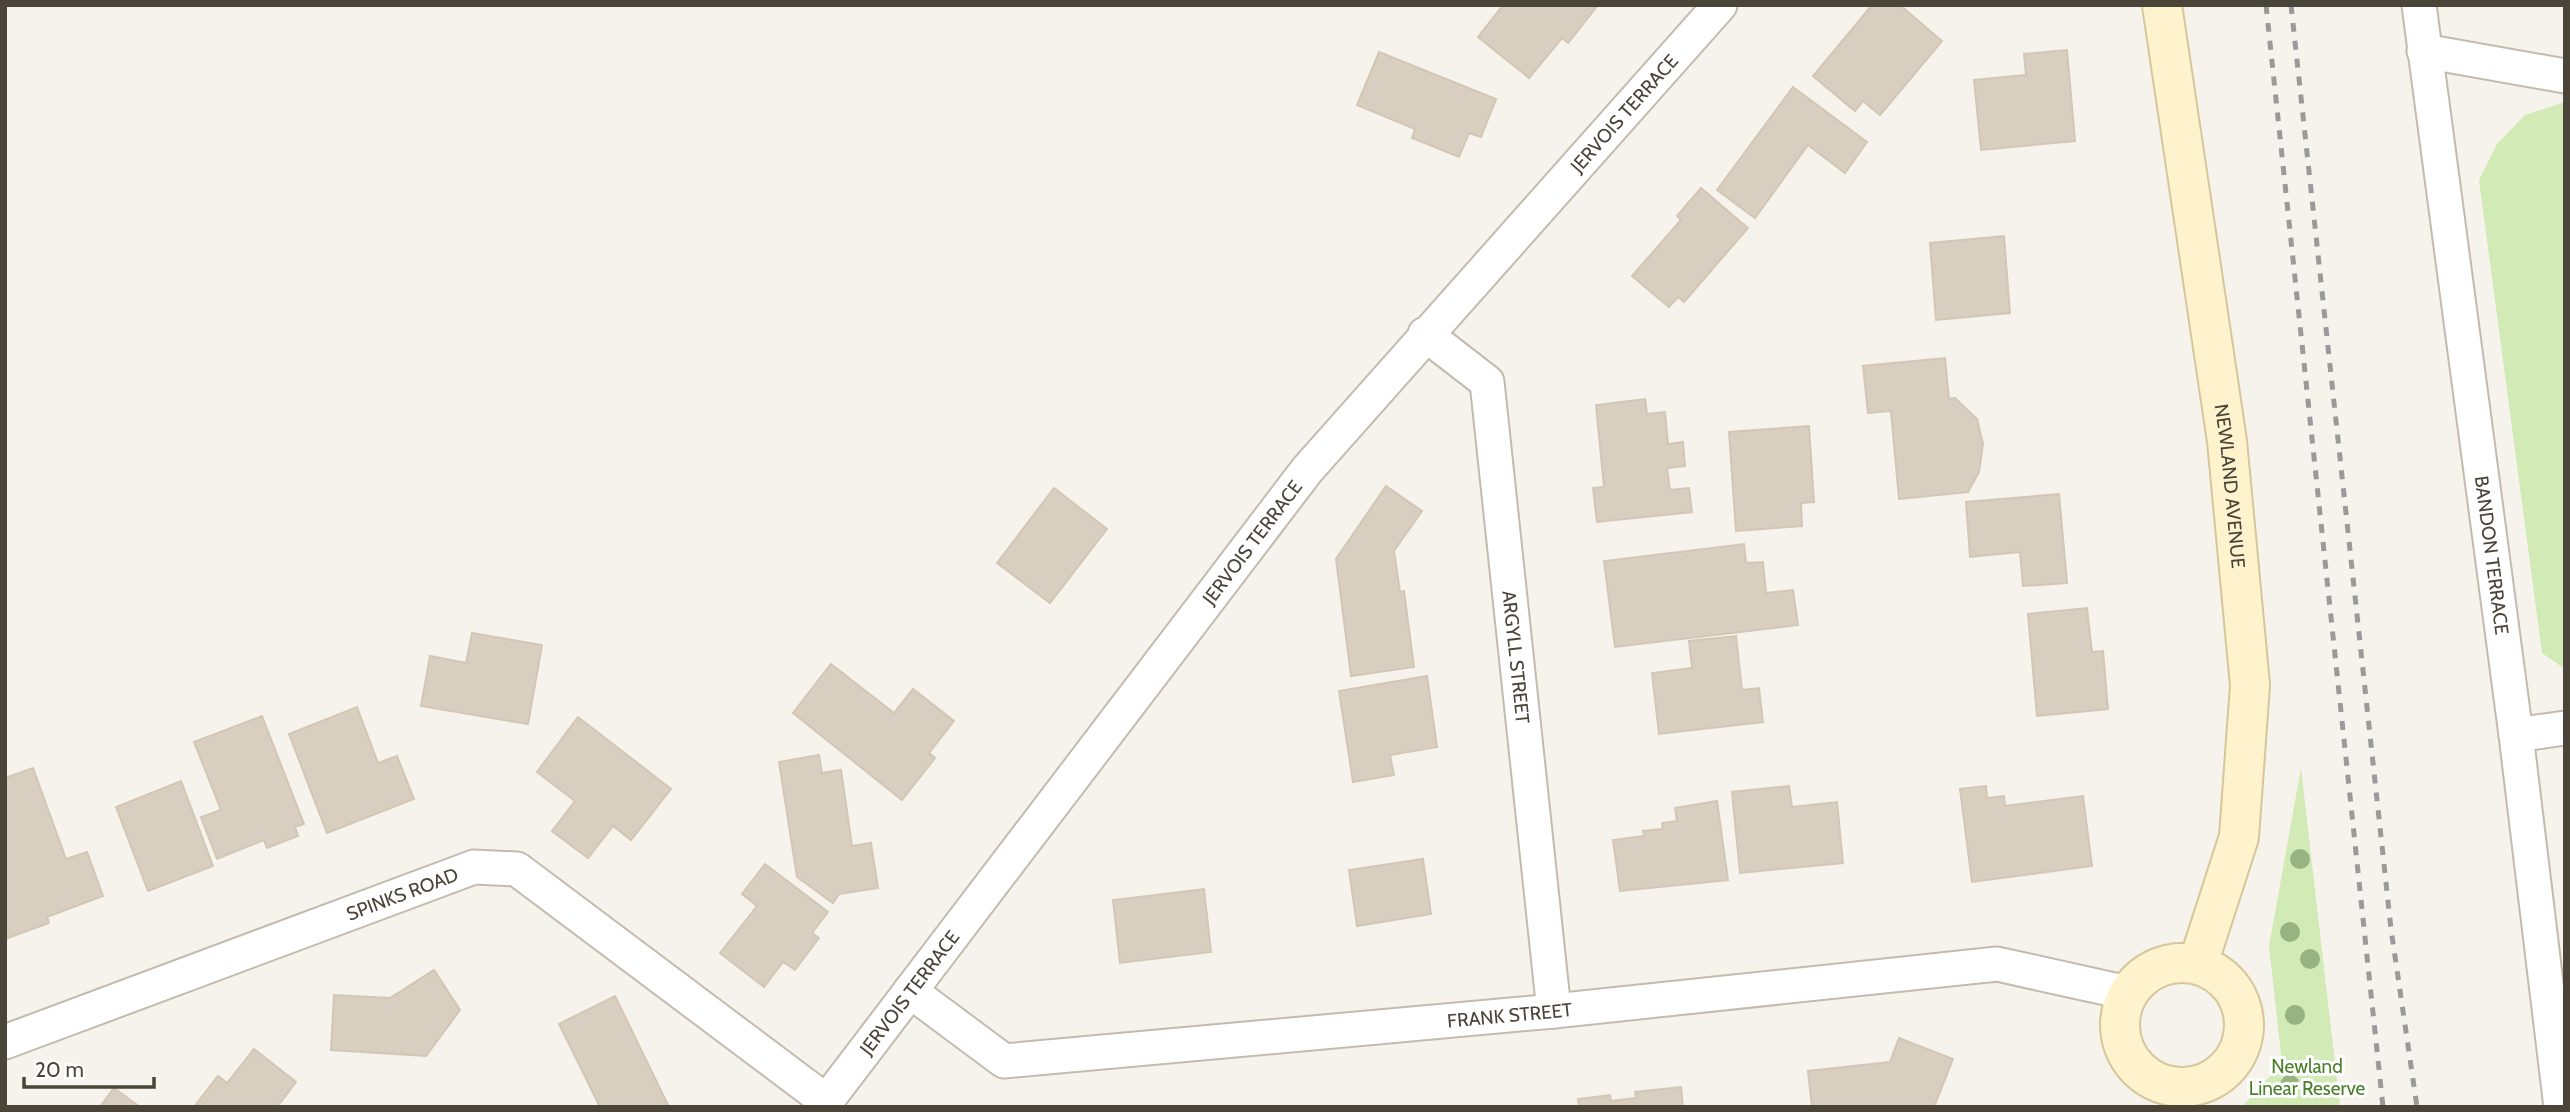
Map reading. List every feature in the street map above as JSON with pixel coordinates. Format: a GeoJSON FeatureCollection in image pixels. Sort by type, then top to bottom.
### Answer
{"type":"FeatureCollection","features":[{"type":"Feature","properties":{"kind":"street","name":"JERVOIS TERRACE"},"geometry":{"type":"LineString","coordinates":[[824,1104],[1307,470],[1720,5]]}},
{"type":"Feature","properties":{"kind":"street","name":"NEWLAND AVENUE"},"geometry":{"type":"LineString","coordinates":[[2162,5],[2227,441],[2250,685],[2239,836],[2198,964]]}},
{"type":"Feature","properties":{"kind":"street","name":"BANDON TERRACE"},"geometry":{"type":"LineString","coordinates":[[2419,5],[2516,735],[2561,1107]]}},
{"type":"Feature","properties":{"kind":"street"},"geometry":{"type":"LineString","coordinates":[[2424,51],[2565,76]]}},
{"type":"Feature","properties":{"kind":"street","name":"ARGYLL STREET"},"geometry":{"type":"LineString","coordinates":[[1425,334],[1487,382],[1554,1011]]}},
{"type":"Feature","properties":{"kind":"street"},"geometry":{"type":"LineString","coordinates":[[2516,735],[2565,728]]}},
{"type":"Feature","properties":{"kind":"street","name":"SPINKS ROAD"},"geometry":{"type":"LineString","coordinates":[[5,1042],[474,867],[517,869],[824,1104]]}},
{"type":"Feature","properties":{"kind":"street"},"geometry":{"type":"LineString","coordinates":[[2178,963],[2198,964],[2217,973],[2232,987],[2243,1017],[2241,1048],[2230,1065],[2214,1079],[2195,1087],[2174,1088],[2150,1094],[2126,1053],[2120,1033],[2121,1012],[2128,993],[2141,978],[2159,967],[2178,963]]}},
{"type":"Feature","properties":{"kind":"street","name":"FRANK STREET"},"geometry":{"type":"LineString","coordinates":[[910,991],[1004,1061],[1554,1011],[1997,964],[2128,993]]}},
{"type":"Feature","properties":{"kind":"green space"},"geometry":{"type":"Polygon","coordinates":[[[2565,102],[2565,669],[2542,653],[2479,180],[2497,144],[2525,115],[2565,102]]]}},
{"type":"Feature","properties":{"kind":"green space","name":"Newland Linear Reserve"},"geometry":{"type":"Polygon","coordinates":[[[2301,768],[2340,1107],[2242,1107],[2282,1063],[2269,946],[2301,768]]]}},
{"type":"Feature","properties":{"kind":"building"},"geometry":{"type":"Polygon","coordinates":[[[1503,5],[1598,5],[1568,43],[1562,38],[1529,78],[1478,37],[1503,5]]]}},
{"type":"Feature","properties":{"kind":"building"},"geometry":{"type":"Polygon","coordinates":[[[1872,5],[1900,5],[1942,41],[1880,115],[1863,101],[1855,111],[1813,76],[1872,5]]]}},
{"type":"Feature","properties":{"kind":"building"},"geometry":{"type":"Polygon","coordinates":[[[2067,50],[2075,141],[1981,150],[1974,80],[2026,75],[2024,54],[2067,50]]]}},
{"type":"Feature","properties":{"kind":"building"},"geometry":{"type":"Polygon","coordinates":[[[1379,52],[1496,99],[1481,137],[1469,133],[1459,157],[1412,138],[1415,129],[1357,105],[1379,52]]]}},
{"type":"Feature","properties":{"kind":"building"},"geometry":{"type":"Polygon","coordinates":[[[1793,87],[1867,142],[1845,173],[1808,145],[1755,218],[1717,190],[1793,87]]]}},
{"type":"Feature","properties":{"kind":"building"},"geometry":{"type":"Polygon","coordinates":[[[1701,188],[1748,228],[1684,302],[1678,297],[1669,307],[1632,276],[1681,220],[1677,216],[1701,188]]]}},
{"type":"Feature","properties":{"kind":"building"},"geometry":{"type":"Polygon","coordinates":[[[2004,236],[2010,313],[1936,320],[1930,243],[2004,236]]]}},
{"type":"Feature","properties":{"kind":"building"},"geometry":{"type":"Polygon","coordinates":[[[1945,358],[1949,399],[1955,398],[1977,419],[1983,444],[1979,472],[1968,492],[1899,499],[1891,411],[1868,413],[1863,366],[1945,358]]]}},
{"type":"Feature","properties":{"kind":"building"},"geometry":{"type":"Polygon","coordinates":[[[1645,399],[1647,414],[1665,412],[1668,444],[1683,442],[1685,466],[1667,468],[1670,490],[1689,488],[1692,512],[1597,522],[1593,488],[1604,487],[1596,405],[1645,399]]]}},
{"type":"Feature","properties":{"kind":"building"},"geometry":{"type":"Polygon","coordinates":[[[1809,426],[1814,502],[1801,503],[1802,526],[1736,531],[1729,432],[1809,426]]]}},
{"type":"Feature","properties":{"kind":"building"},"geometry":{"type":"Polygon","coordinates":[[[1386,486],[1422,511],[1394,551],[1400,592],[1404,591],[1414,667],[1351,676],[1336,559],[1386,486]]]}},
{"type":"Feature","properties":{"kind":"building"},"geometry":{"type":"Polygon","coordinates":[[[1054,488],[1107,529],[1050,603],[997,563],[1054,488]]]}},
{"type":"Feature","properties":{"kind":"building"},"geometry":{"type":"Polygon","coordinates":[[[2059,494],[2067,583],[2023,586],[2020,552],[1970,557],[1966,502],[2059,494]]]}},
{"type":"Feature","properties":{"kind":"building"},"geometry":{"type":"Polygon","coordinates":[[[1744,544],[1746,563],[1763,562],[1766,593],[1793,590],[1798,625],[1615,647],[1604,561],[1744,544]]]}},
{"type":"Feature","properties":{"kind":"building"},"geometry":{"type":"Polygon","coordinates":[[[2087,608],[2092,652],[2103,651],[2108,709],[2037,716],[2028,614],[2087,608]]]}},
{"type":"Feature","properties":{"kind":"building"},"geometry":{"type":"Polygon","coordinates":[[[472,633],[542,645],[528,724],[421,706],[430,656],[466,663],[472,633]]]}},
{"type":"Feature","properties":{"kind":"building"},"geometry":{"type":"Polygon","coordinates":[[[1736,636],[1742,690],[1759,688],[1763,722],[1659,734],[1652,673],[1692,668],[1689,641],[1736,636]]]}},
{"type":"Feature","properties":{"kind":"building"},"geometry":{"type":"Polygon","coordinates":[[[831,664],[894,713],[913,689],[954,721],[929,753],[935,758],[902,800],[793,713],[831,664]]]}},
{"type":"Feature","properties":{"kind":"building"},"geometry":{"type":"Polygon","coordinates":[[[1427,676],[1437,747],[1390,755],[1394,775],[1353,782],[1339,691],[1427,676]]]}},
{"type":"Feature","properties":{"kind":"building"},"geometry":{"type":"Polygon","coordinates":[[[357,707],[378,763],[397,756],[414,799],[327,833],[289,734],[357,707]]]}},
{"type":"Feature","properties":{"kind":"building"},"geometry":{"type":"Polygon","coordinates":[[[262,716],[304,824],[295,827],[298,836],[267,848],[264,840],[217,859],[201,817],[221,810],[194,742],[262,716]]]}},
{"type":"Feature","properties":{"kind":"building"},"geometry":{"type":"Polygon","coordinates":[[[578,717],[671,789],[631,840],[613,826],[588,858],[552,831],[575,801],[537,772],[578,717]]]}},
{"type":"Feature","properties":{"kind":"building"},"geometry":{"type":"Polygon","coordinates":[[[819,755],[822,773],[841,770],[852,846],[871,843],[878,888],[839,894],[833,903],[797,877],[779,762],[819,755]]]}},
{"type":"Feature","properties":{"kind":"building"},"geometry":{"type":"Polygon","coordinates":[[[33,768],[66,859],[87,852],[103,896],[47,917],[49,923],[5,939],[5,778],[33,768]]]}},
{"type":"Feature","properties":{"kind":"building"},"geometry":{"type":"Polygon","coordinates":[[[181,781],[213,866],[148,891],[116,807],[181,781]]]}},
{"type":"Feature","properties":{"kind":"building"},"geometry":{"type":"Polygon","coordinates":[[[1789,786],[1792,807],[1837,802],[1843,863],[1740,873],[1732,792],[1789,786]]]}},
{"type":"Feature","properties":{"kind":"building"},"geometry":{"type":"Polygon","coordinates":[[[1986,786],[1987,798],[2004,796],[2005,806],[2083,796],[2092,866],[1972,882],[1960,789],[1986,786]]]}},
{"type":"Feature","properties":{"kind":"building"},"geometry":{"type":"Polygon","coordinates":[[[1717,801],[1728,880],[1620,891],[1613,840],[1644,836],[1643,831],[1663,829],[1662,823],[1677,821],[1675,808],[1717,801]]]}},
{"type":"Feature","properties":{"kind":"building"},"geometry":{"type":"Polygon","coordinates":[[[1423,859],[1431,914],[1357,926],[1349,870],[1423,859]]]}},
{"type":"Feature","properties":{"kind":"building"},"geometry":{"type":"Polygon","coordinates":[[[765,864],[828,912],[812,933],[819,938],[795,970],[783,962],[764,987],[720,953],[757,906],[742,894],[765,864]]]}},
{"type":"Feature","properties":{"kind":"building"},"geometry":{"type":"Polygon","coordinates":[[[1204,889],[1211,952],[1120,963],[1113,900],[1204,889]]]}},
{"type":"Feature","properties":{"kind":"building"},"geometry":{"type":"Polygon","coordinates":[[[434,970],[460,1010],[426,1056],[331,1050],[334,995],[390,998],[434,970]]]}},
{"type":"Feature","properties":{"kind":"building"},"geometry":{"type":"Polygon","coordinates":[[[615,996],[669,1107],[600,1107],[559,1024],[615,996]]]}},
{"type":"Feature","properties":{"kind":"building"},"geometry":{"type":"Polygon","coordinates":[[[1899,1038],[1953,1059],[1934,1107],[1812,1107],[1808,1071],[1890,1062],[1899,1038]]]}},
{"type":"Feature","properties":{"kind":"building"},"geometry":{"type":"Polygon","coordinates":[[[254,1049],[296,1082],[277,1107],[194,1107],[218,1076],[227,1083],[254,1049]]]}},
{"type":"Feature","properties":{"kind":"building"},"geometry":{"type":"Polygon","coordinates":[[[1681,1087],[1683,1107],[1579,1107],[1578,1099],[1610,1095],[1611,1101],[1636,1098],[1635,1092],[1681,1087]]]}},
{"type":"Feature","properties":{"kind":"building"},"geometry":{"type":"Polygon","coordinates":[[[114,1088],[140,1107],[100,1107],[114,1088]]]}},
{"type":"Feature","properties":{"kind":"railway"},"geometry":{"type":"LineString","coordinates":[[2266,5],[2383,1107]]}},
{"type":"Feature","properties":{"kind":"railway"},"geometry":{"type":"LineString","coordinates":[[2291,5],[2391,929],[2417,1107]]}}]}
